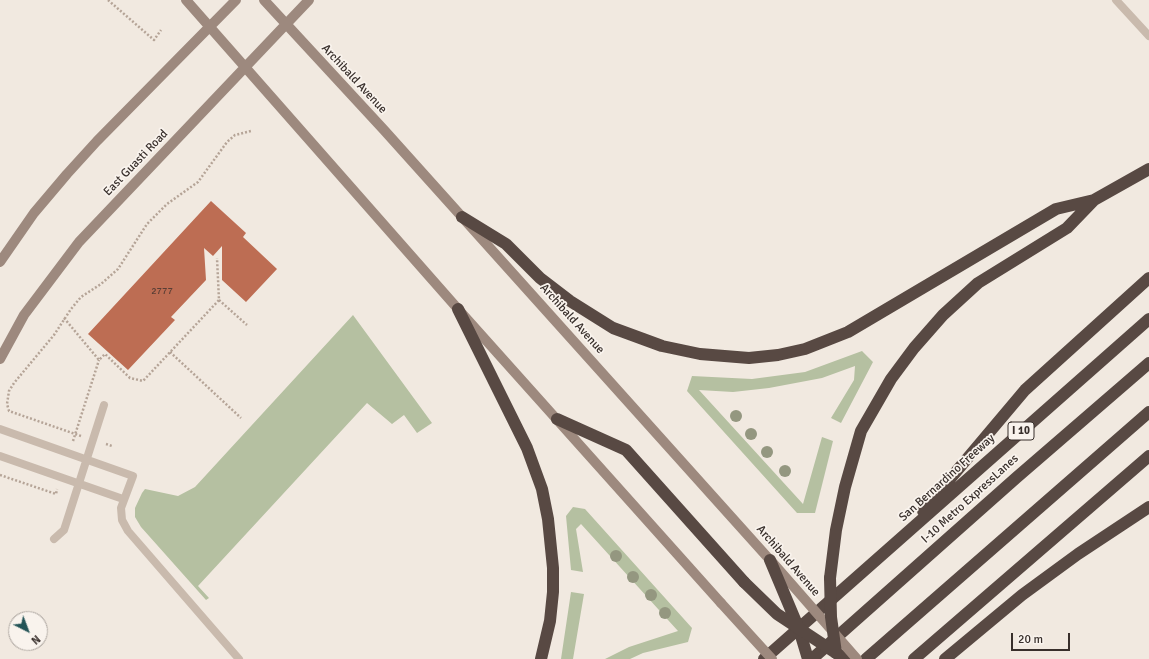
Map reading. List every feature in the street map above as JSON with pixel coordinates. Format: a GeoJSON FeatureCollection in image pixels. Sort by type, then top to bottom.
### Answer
{"type":"FeatureCollection","features":[{"type":"Feature","properties":{"kind":"highway"},"geometry":{"type":"LineString","coordinates":[[462,217],[506,244],[540,278],[570,301],[613,328],[662,346],[700,354],[749,358],[778,355],[805,349],[841,335],[873,318],[1056,210],[1094,200],[1149,169]]}},
{"type":"Feature","properties":{"kind":"highway"},"geometry":{"type":"LineString","coordinates":[[837,656],[832,631],[830,578],[836,530],[845,487],[861,431],[891,379],[914,348],[943,315],[978,283],[1067,228],[1094,200]]}},
{"type":"Feature","properties":{"kind":"highway"},"geometry":{"type":"LineString","coordinates":[[895,544],[1025,390],[1149,278]]}},
{"type":"Feature","properties":{"kind":"highway"},"geometry":{"type":"LineString","coordinates":[[458,309],[527,448],[542,489],[551,543],[553,592],[550,621],[541,659]]}},
{"type":"Feature","properties":{"kind":"highway","name":"San Bernardino Freeway"},"geometry":{"type":"LineString","coordinates":[[764,659],[1149,319]]}},
{"type":"Feature","properties":{"kind":"highway","name":"I-10 Metro ExpressLanes"},"geometry":{"type":"LineString","coordinates":[[812,659],[1016,478],[1149,363]]}},
{"type":"Feature","properties":{"kind":"highway"},"geometry":{"type":"LineString","coordinates":[[866,659],[1149,412]]}},
{"type":"Feature","properties":{"kind":"highway"},"geometry":{"type":"LineString","coordinates":[[557,420],[626,450],[744,582],[777,614],[837,656],[848,659]]}},
{"type":"Feature","properties":{"kind":"highway"},"geometry":{"type":"LineString","coordinates":[[914,659],[1149,456]]}},
{"type":"Feature","properties":{"kind":"highway"},"geometry":{"type":"LineString","coordinates":[[945,659],[1022,596],[1078,554],[1149,507]]}},
{"type":"Feature","properties":{"kind":"highway"},"geometry":{"type":"LineString","coordinates":[[770,560],[799,629],[808,659]]}},
{"type":"Feature","properties":{"kind":"main road"},"geometry":{"type":"LineString","coordinates":[[186,0],[458,309],[772,659]]}},
{"type":"Feature","properties":{"kind":"main road"},"geometry":{"type":"LineString","coordinates":[[0,262],[34,213],[66,174],[236,0]]}},
{"type":"Feature","properties":{"kind":"main road","name":"Archibald Avenue"},"geometry":{"type":"LineString","coordinates":[[264,0],[286,26],[462,217],[857,659]]}},
{"type":"Feature","properties":{"kind":"main road","name":"East Guasti Road"},"geometry":{"type":"LineString","coordinates":[[0,359],[24,315],[79,242],[286,26],[309,0]]}},
{"type":"Feature","properties":{"kind":"lane"},"geometry":{"type":"LineString","coordinates":[[1116,0],[1149,36]]}},
{"type":"Feature","properties":{"kind":"lane"},"geometry":{"type":"LineString","coordinates":[[54,540],[64,530],[104,405]]}},
{"type":"Feature","properties":{"kind":"lane"},"geometry":{"type":"LineString","coordinates":[[0,429],[133,476],[123,499],[121,508],[122,520],[128,531],[239,659]]}},
{"type":"Feature","properties":{"kind":"lane"},"geometry":{"type":"LineString","coordinates":[[0,456],[123,499]]}},
{"type":"Feature","properties":{"kind":"path"},"geometry":{"type":"LineString","coordinates":[[108,0],[154,40],[161,30]]}},
{"type":"Feature","properties":{"kind":"path"},"geometry":{"type":"LineString","coordinates":[[112,446],[9,411],[7,404],[9,391],[14,383],[50,341],[64,318],[81,297],[101,284],[118,269],[147,224],[167,204],[198,182],[227,142],[235,135],[251,131]]}},
{"type":"Feature","properties":{"kind":"path"},"geometry":{"type":"LineString","coordinates":[[64,318],[99,360],[104,354],[130,378],[143,381],[219,300],[217,258]]}},
{"type":"Feature","properties":{"kind":"path"},"geometry":{"type":"LineString","coordinates":[[219,300],[247,324]]}},
{"type":"Feature","properties":{"kind":"path"},"geometry":{"type":"LineString","coordinates":[[170,352],[241,418]]}},
{"type":"Feature","properties":{"kind":"green space"},"geometry":{"type":"Polygon","coordinates":[[[353,315],[432,423],[417,433],[404,415],[392,424],[367,403],[198,586],[209,598],[206,600],[141,527],[135,517],[135,508],[142,493],[145,489],[178,496],[195,487],[353,315]]]}},
{"type":"Feature","properties":{"kind":"green space"},"geometry":{"type":"Polygon","coordinates":[[[862,351],[873,362],[841,423],[831,418],[854,380],[855,366],[822,378],[769,388],[733,392],[699,390],[803,504],[822,437],[833,441],[815,513],[797,513],[687,391],[692,376],[752,379],[805,372],[862,351]]]}},
{"type":"Feature","properties":{"kind":"green space"},"geometry":{"type":"Polygon","coordinates":[[[573,507],[585,509],[692,628],[688,642],[643,653],[630,659],[605,659],[629,647],[678,631],[581,524],[576,529],[583,572],[571,570],[566,516],[573,507]]]}},
{"type":"Feature","properties":{"kind":"green space"},"geometry":{"type":"Polygon","coordinates":[[[571,592],[584,594],[573,659],[561,659],[571,592]]]}},
{"type":"Feature","properties":{"kind":"building"},"geometry":{"type":"Polygon","coordinates":[[[211,201],[246,233],[243,237],[277,269],[246,302],[222,280],[222,246],[213,256],[204,248],[206,280],[171,317],[175,320],[128,370],[88,334],[211,201]]]}}]}
